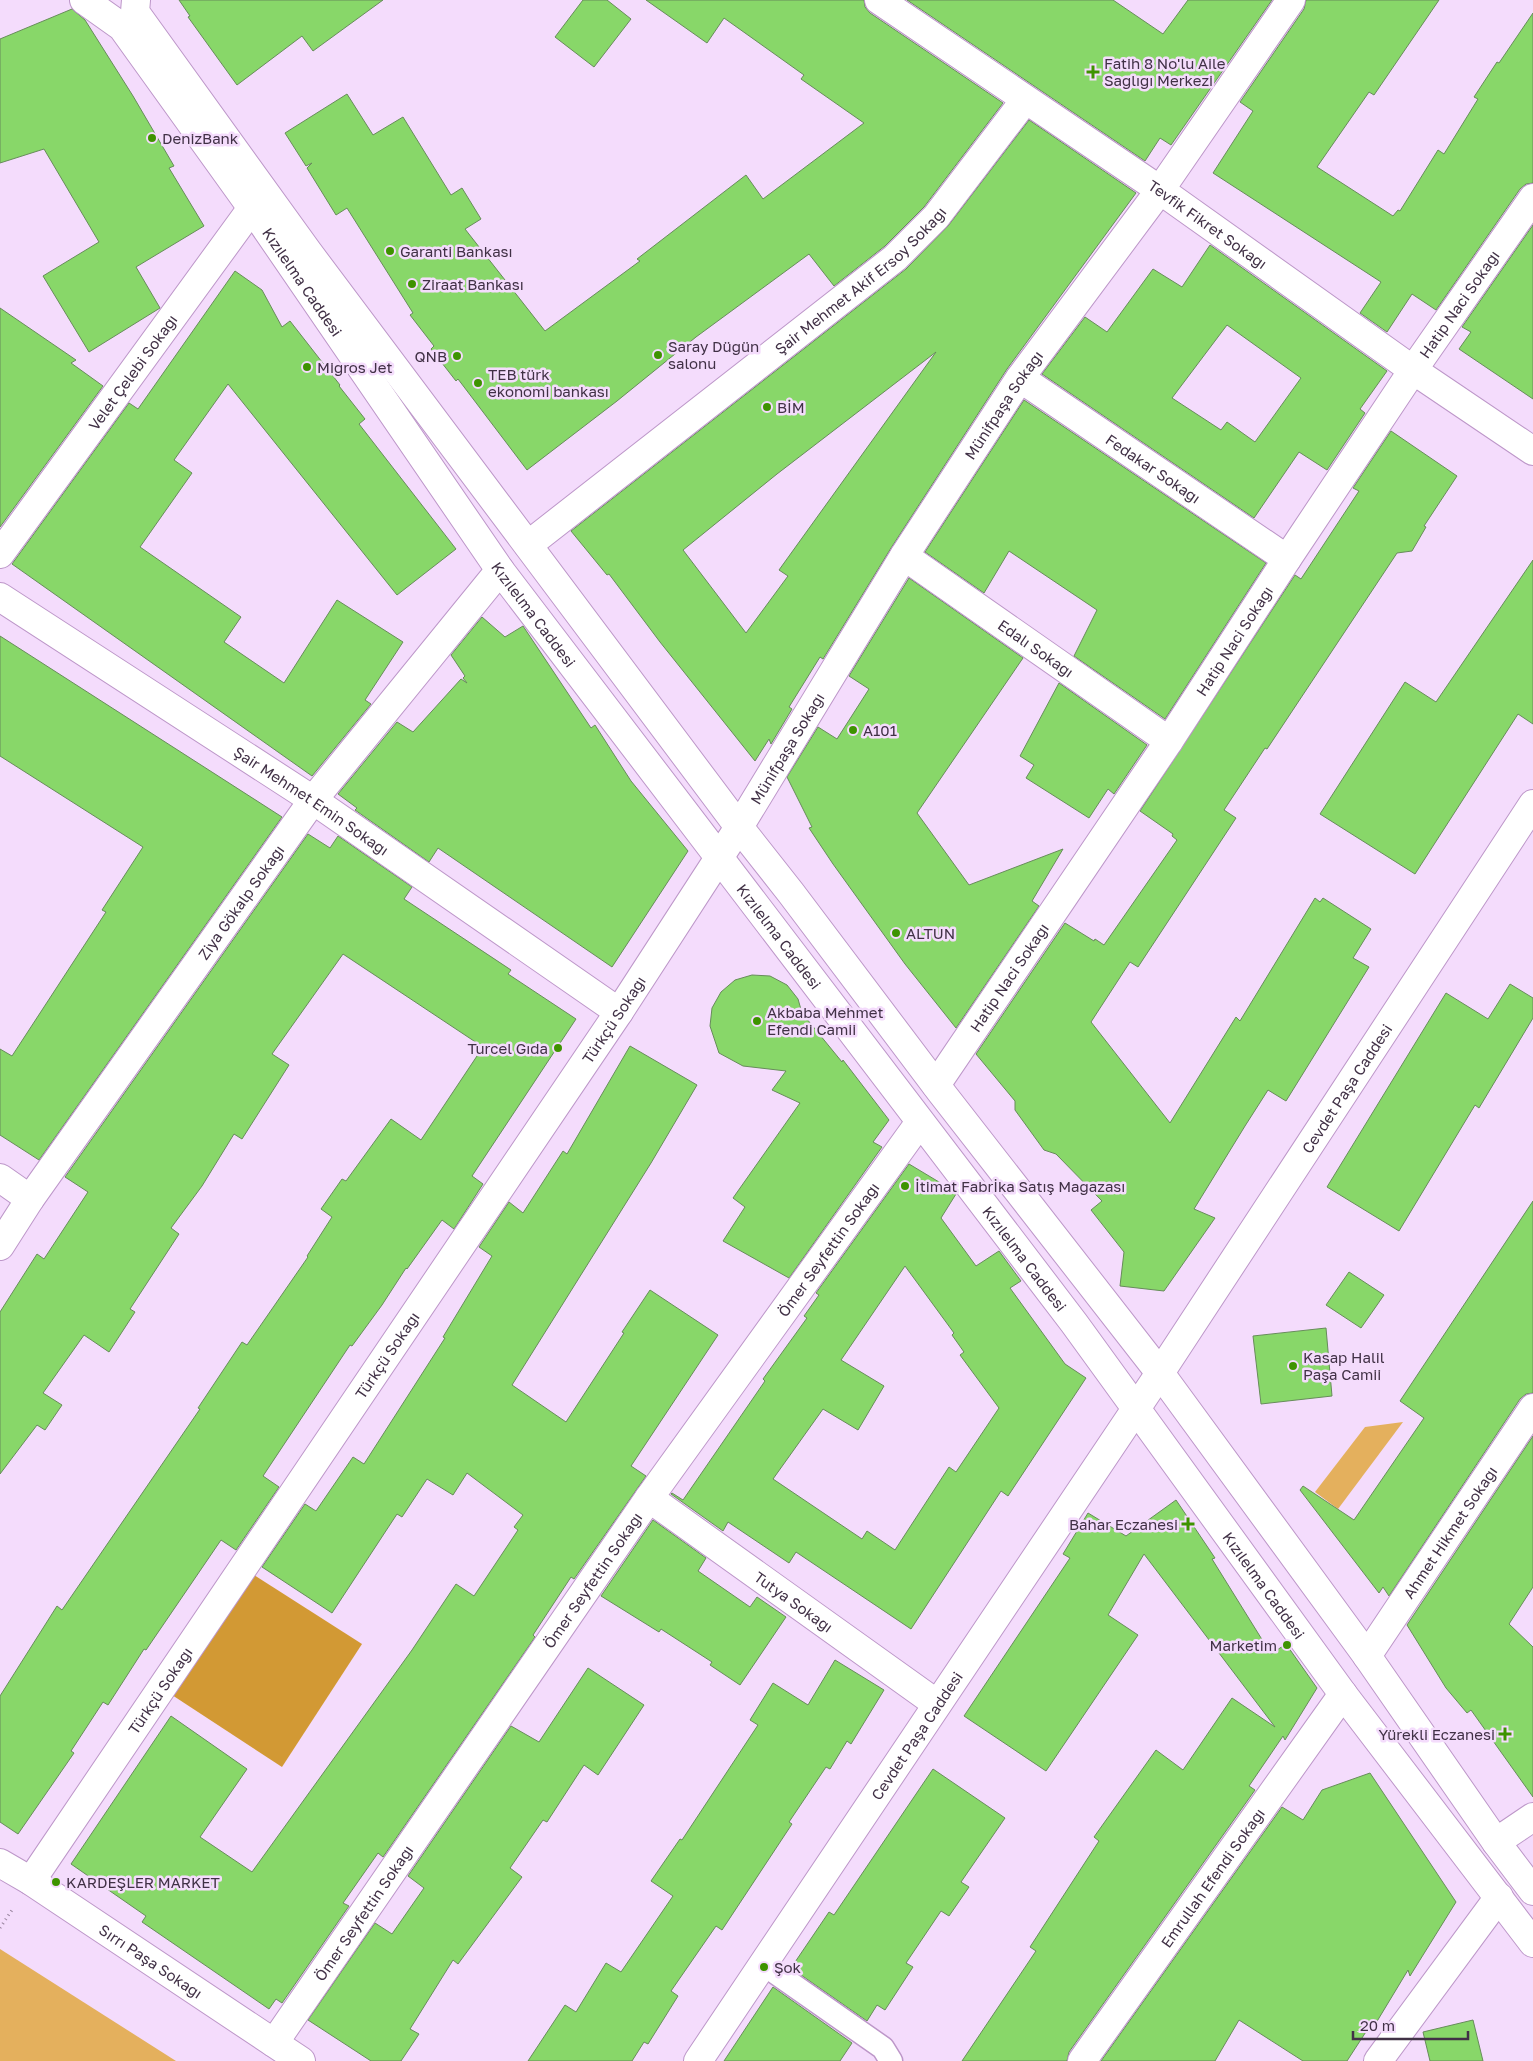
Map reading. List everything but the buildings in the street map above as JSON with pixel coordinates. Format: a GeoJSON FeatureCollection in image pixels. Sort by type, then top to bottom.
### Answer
{"type":"FeatureCollection","features":[{"type":"Feature","properties":{"kind":"street","name":"Kızılelma Caddesi"},"geometry":{"type":"LineString","coordinates":[[84,0],[122,26],[528,545],[739,827],[936,1085],[1160,1373],[1367,1656],[1496,1842],[1533,1891]]}},
{"type":"Feature","properties":{"kind":"street","name":"Kızılelma Caddesi"},"geometry":{"type":"LineString","coordinates":[[136,0],[135,12],[500,570],[1074,1323],[1134,1409],[1343,1694],[1533,1942]]}},
{"type":"Feature","properties":{"kind":"street","name":"Tevfik Fikret Sokağı"},"geometry":{"type":"LineString","coordinates":[[879,0],[1160,190],[1413,370],[1533,451]]}},
{"type":"Feature","properties":{"kind":"street","name":"Münifpaşa Sokağı"},"geometry":{"type":"LineString","coordinates":[[739,827],[904,556],[1020,378],[1160,190],[1291,0]]}},
{"type":"Feature","properties":{"kind":"street","name":"Şair Mehmet Akif Ersoy Sokağı"},"geometry":{"type":"LineString","coordinates":[[500,570],[528,545],[895,258],[936,217],[1025,100]]}},
{"type":"Feature","properties":{"kind":"street","name":"Velet Çelebi Sokağı"},"geometry":{"type":"LineString","coordinates":[[0,554],[257,198]]}},
{"type":"Feature","properties":{"kind":"street","name":"Hatip Naci Sokağı"},"geometry":{"type":"LineString","coordinates":[[936,1085],[1169,741],[1413,370],[1533,198]]}},
{"type":"Feature","properties":{"kind":"street","name":"Fedakar Sokağı"},"geometry":{"type":"LineString","coordinates":[[1020,378],[1287,559]]}},
{"type":"Feature","properties":{"kind":"street","name":"Edalı Sokağı"},"geometry":{"type":"LineString","coordinates":[[904,556],[1169,741]]}},
{"type":"Feature","properties":{"kind":"street","name":"Ziya Gökalp Sokağı"},"geometry":{"type":"LineString","coordinates":[[0,1246],[30,1200],[313,800],[500,570]]}},
{"type":"Feature","properties":{"kind":"street","name":"Şair Mehmet Emin Sokağı"},"geometry":{"type":"LineString","coordinates":[[0,597],[313,800],[619,1012]]}},
{"type":"Feature","properties":{"kind":"street","name":"Cevdet Paşa Caddesi"},"geometry":{"type":"LineString","coordinates":[[698,2061],[1134,1409],[1160,1373],[1533,804]]}},
{"type":"Feature","properties":{"kind":"street","name":"Türkçü Sokağı"},"geometry":{"type":"LineString","coordinates":[[31,1880],[619,1012],[739,827]]}},
{"type":"Feature","properties":{"kind":"street","name":"Ömer Seyfettin Sokağı"},"geometry":{"type":"LineString","coordinates":[[274,2043],[649,1498],[920,1122]]}},
{"type":"Feature","properties":{"kind":"street"},"geometry":{"type":"LineString","coordinates":[[0,1178],[30,1200]]}},
{"type":"Feature","properties":{"kind":"street","name":"Ahmet Hikmet Sokağı"},"geometry":{"type":"LineString","coordinates":[[1367,1656],[1533,1408]]}},
{"type":"Feature","properties":{"kind":"street","name":"Tutya Sokağı"},"geometry":{"type":"LineString","coordinates":[[649,1498],[937,1704]]}},
{"type":"Feature","properties":{"kind":"street","name":"Emrullah Efendi Sokağı"},"geometry":{"type":"LineString","coordinates":[[1082,2061],[1343,1694]]}},
{"type":"Feature","properties":{"kind":"street"},"geometry":{"type":"LineString","coordinates":[[1496,1842],[1533,1817]]}},
{"type":"Feature","properties":{"kind":"street","name":"Sırrı Paşa Sokağı"},"geometry":{"type":"LineString","coordinates":[[0,1863],[31,1880],[301,2061]]}},
{"type":"Feature","properties":{"kind":"street"},"geometry":{"type":"LineString","coordinates":[[1378,2061],[1499,1897]]}},
{"type":"Feature","properties":{"kind":"lane"},"geometry":{"type":"LineString","coordinates":[[763,1964],[883,2048],[891,2061]]}},
{"type":"Feature","properties":{"kind":"shaded area"},"geometry":{"type":"Polygon","coordinates":[[[1403,1422],[1338,1509],[1315,1492],[1365,1427],[1403,1422]]]}},
{"type":"Feature","properties":{"kind":"shaded area"},"geometry":{"type":"Polygon","coordinates":[[[251,1573],[362,1644],[282,1767],[172,1695],[251,1573]]]}},
{"type":"Feature","properties":{"kind":"shaded area"},"geometry":{"type":"Polygon","coordinates":[[[0,1949],[176,2061],[0,2061],[0,1949]]]}},
{"type":"Feature","properties":{"kind":"place","name":"Fatih 8 No'lu Aile Sağlığı Merkezi"},"geometry":{"type":"Point","coordinates":[1093,72]}},
{"type":"Feature","properties":{"kind":"place","name":"DenizBank"},"geometry":{"type":"Point","coordinates":[152,138]}},
{"type":"Feature","properties":{"kind":"place","name":"Garanti Bankası"},"geometry":{"type":"Point","coordinates":[390,251]}},
{"type":"Feature","properties":{"kind":"place","name":"Ziraat Bankası"},"geometry":{"type":"Point","coordinates":[412,284]}},
{"type":"Feature","properties":{"kind":"place","name":"Saray Düğün salonu"},"geometry":{"type":"Point","coordinates":[658,355]}},
{"type":"Feature","properties":{"kind":"place","name":"QNB"},"geometry":{"type":"Point","coordinates":[457,356]}},
{"type":"Feature","properties":{"kind":"place","name":"Migros Jet"},"geometry":{"type":"Point","coordinates":[307,367]}},
{"type":"Feature","properties":{"kind":"place","name":"TEB türk ekonomi bankası"},"geometry":{"type":"Point","coordinates":[478,383]}},
{"type":"Feature","properties":{"kind":"place","name":"BİM"},"geometry":{"type":"Point","coordinates":[767,407]}},
{"type":"Feature","properties":{"kind":"place","name":"A101"},"geometry":{"type":"Point","coordinates":[853,730]}},
{"type":"Feature","properties":{"kind":"place","name":"ALTUN"},"geometry":{"type":"Point","coordinates":[896,933]}},
{"type":"Feature","properties":{"kind":"place","name":"Akbaba Mehmet Efendi Camii"},"geometry":{"type":"Point","coordinates":[757,1021]}},
{"type":"Feature","properties":{"kind":"place","name":"Turcel Gıda"},"geometry":{"type":"Point","coordinates":[558,1048]}},
{"type":"Feature","properties":{"kind":"place","name":"İtimat Fabrİka Satış Mağazası"},"geometry":{"type":"Point","coordinates":[905,1186]}},
{"type":"Feature","properties":{"kind":"place","name":"Kasap Halil Paşa Camii"},"geometry":{"type":"Point","coordinates":[1293,1366]}},
{"type":"Feature","properties":{"kind":"place","name":"Bahar Eczanesi"},"geometry":{"type":"Point","coordinates":[1188,1524]}},
{"type":"Feature","properties":{"kind":"place","name":"Marketim"},"geometry":{"type":"Point","coordinates":[1287,1645]}},
{"type":"Feature","properties":{"kind":"place","name":"Yürekli Eczanesi"},"geometry":{"type":"Point","coordinates":[1505,1734]}},
{"type":"Feature","properties":{"kind":"place","name":"KARDEŞLER MARKET"},"geometry":{"type":"Point","coordinates":[56,1882]}},
{"type":"Feature","properties":{"kind":"place","name":"Şok"},"geometry":{"type":"Point","coordinates":[764,1967]}}]}
